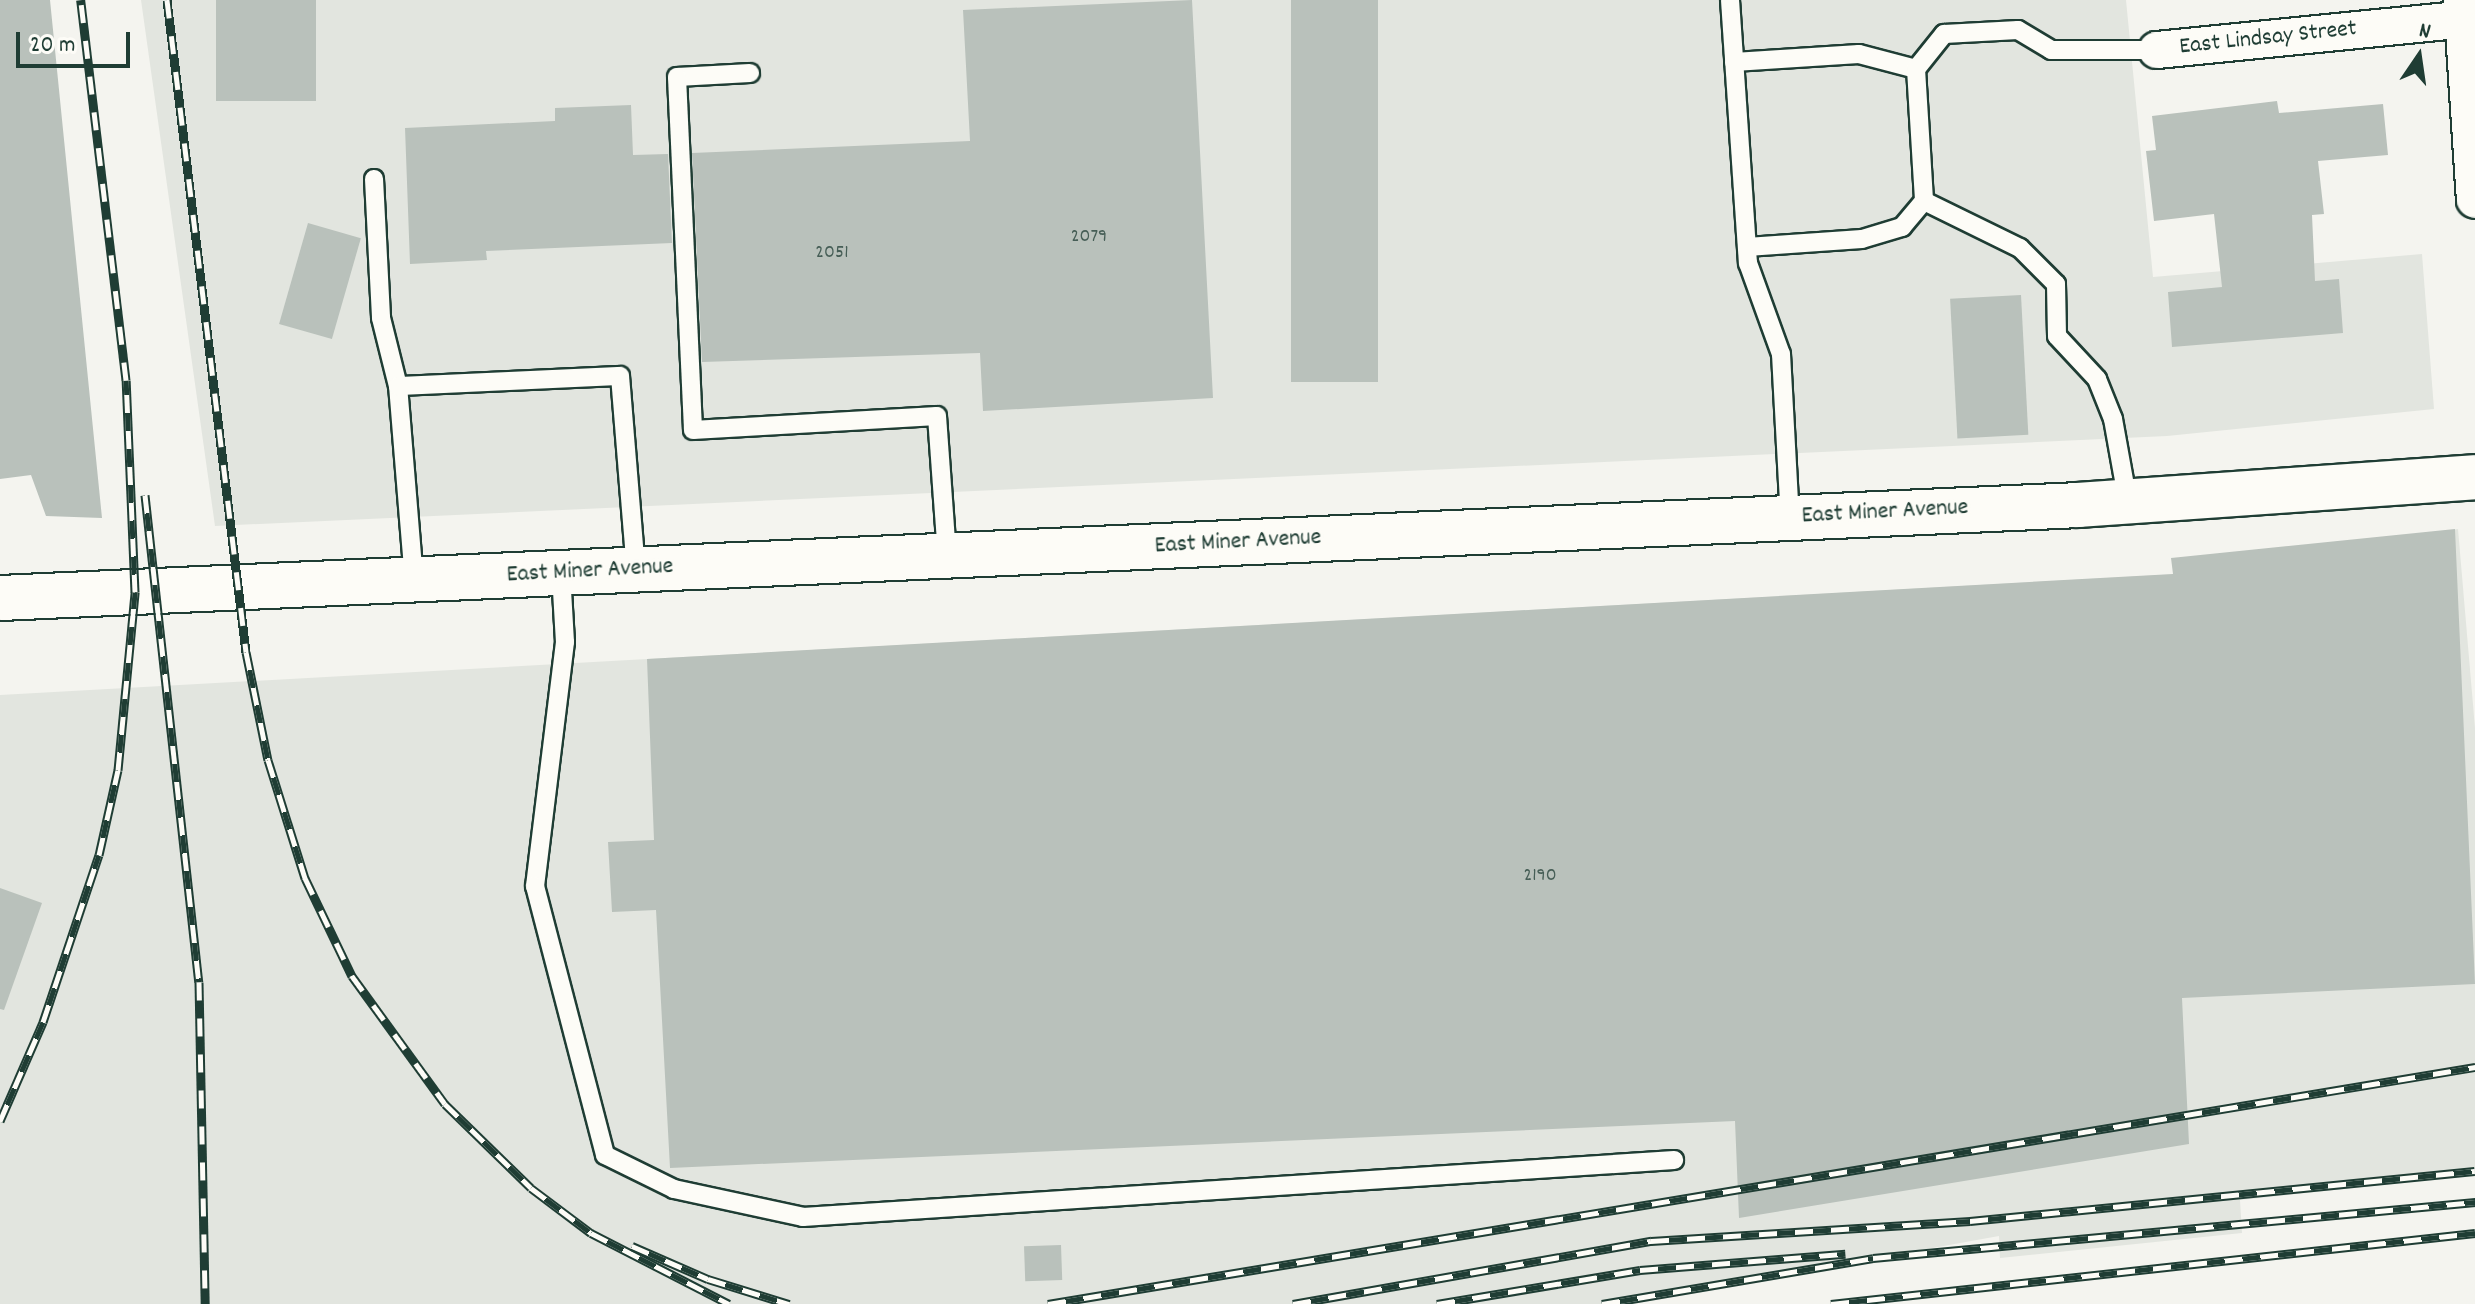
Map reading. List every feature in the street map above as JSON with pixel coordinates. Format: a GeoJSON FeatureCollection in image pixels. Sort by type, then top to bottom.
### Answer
{"type":"FeatureCollection","features":[{"type":"Feature","properties":{"kind":"street","name":"East Lindsay Street"},"geometry":{"type":"LineString","coordinates":[[2157,50],[2467,12]]}},
{"type":"Feature","properties":{"kind":"street"},"geometry":{"type":"LineString","coordinates":[[2467,12],[2475,200]]}},
{"type":"Feature","properties":{"kind":"street","name":"East Miner Avenue"},"geometry":{"type":"LineString","coordinates":[[0,598],[2128,502],[2475,477]]}},
{"type":"Feature","properties":{"kind":"lane"},"geometry":{"type":"LineString","coordinates":[[1730,0],[1747,247],[1781,354],[1790,518]]}},
{"type":"Feature","properties":{"kind":"lane"},"geometry":{"type":"LineString","coordinates":[[1747,247],[1862,239],[1902,227],[1924,201],[1916,69],[1944,34],[2018,30],[2051,50],[2157,50]]}},
{"type":"Feature","properties":{"kind":"lane"},"geometry":{"type":"LineString","coordinates":[[1734,62],[1859,54],[1916,69]]}},
{"type":"Feature","properties":{"kind":"lane"},"geometry":{"type":"LineString","coordinates":[[750,73],[677,77],[693,430],[937,416],[947,556]]}},
{"type":"Feature","properties":{"kind":"lane"},"geometry":{"type":"LineString","coordinates":[[374,179],[381,318],[398,386],[414,580]]}},
{"type":"Feature","properties":{"kind":"lane"},"geometry":{"type":"LineString","coordinates":[[1924,201],[2020,248],[2056,284],[2057,336],[2097,379],[2113,419],[2128,502]]}},
{"type":"Feature","properties":{"kind":"lane"},"geometry":{"type":"LineString","coordinates":[[398,386],[620,376],[636,570]]}},
{"type":"Feature","properties":{"kind":"lane"},"geometry":{"type":"LineString","coordinates":[[561,573],[565,642],[535,886],[605,1155],[674,1189],[803,1217],[1674,1160]]}},
{"type":"Feature","properties":{"kind":"shaded area"},"geometry":{"type":"Polygon","coordinates":[[[141,0],[2126,0],[2153,277],[2422,254],[2434,409],[2167,436],[215,526],[141,0]]]}},
{"type":"Feature","properties":{"kind":"shaded area"},"geometry":{"type":"Polygon","coordinates":[[[2458,529],[2475,728],[2475,1175],[2240,1200],[2242,1233],[2000,1258],[1999,1236],[1622,1304],[0,1304],[0,695],[2179,574],[2458,529]]]}},
{"type":"Feature","properties":{"kind":"building"},"geometry":{"type":"Polygon","coordinates":[[[0,0],[50,0],[102,518],[46,516],[31,475],[0,479],[0,0]]]}},
{"type":"Feature","properties":{"kind":"building"},"geometry":{"type":"Polygon","coordinates":[[[216,0],[316,0],[316,101],[216,101],[216,0]]]}},
{"type":"Feature","properties":{"kind":"building"},"geometry":{"type":"Polygon","coordinates":[[[1192,0],[1213,398],[983,411],[980,353],[702,362],[692,153],[970,141],[963,10],[1192,0]]]}},
{"type":"Feature","properties":{"kind":"building"},"geometry":{"type":"Polygon","coordinates":[[[1291,0],[1378,0],[1378,382],[1291,382],[1291,0]]]}},
{"type":"Feature","properties":{"kind":"building"},"geometry":{"type":"Polygon","coordinates":[[[2277,101],[2279,113],[2383,104],[2388,155],[2318,161],[2324,214],[2312,215],[2315,281],[2339,279],[2343,333],[2172,347],[2168,292],[2222,287],[2214,214],[2154,221],[2146,151],[2156,150],[2152,116],[2277,101]]]}},
{"type":"Feature","properties":{"kind":"building"},"geometry":{"type":"Polygon","coordinates":[[[631,105],[633,155],[668,154],[672,243],[486,251],[487,260],[410,264],[405,128],[555,121],[555,108],[631,105]]]}},
{"type":"Feature","properties":{"kind":"building"},"geometry":{"type":"Polygon","coordinates":[[[308,223],[361,238],[332,339],[279,324],[308,223]]]}},
{"type":"Feature","properties":{"kind":"building"},"geometry":{"type":"Polygon","coordinates":[[[2021,295],[2028,435],[1957,439],[1950,299],[2021,295]]]}},
{"type":"Feature","properties":{"kind":"building"},"geometry":{"type":"Polygon","coordinates":[[[2455,529],[2475,984],[2182,998],[2189,1144],[1739,1218],[1735,1121],[670,1168],[656,910],[612,912],[608,842],[654,840],[647,659],[2173,574],[2171,558],[2455,529]]]}},
{"type":"Feature","properties":{"kind":"building"},"geometry":{"type":"Polygon","coordinates":[[[0,888],[42,903],[4,1010],[0,1009],[0,888]]]}},
{"type":"Feature","properties":{"kind":"building"},"geometry":{"type":"Polygon","coordinates":[[[1061,1245],[1062,1280],[1025,1281],[1024,1246],[1061,1245]]]}},
{"type":"Feature","properties":{"kind":"railway"},"geometry":{"type":"LineString","coordinates":[[0,1121],[43,1022],[99,855],[118,770],[135,592],[126,380],[81,0]]}},
{"type":"Feature","properties":{"kind":"railway"},"geometry":{"type":"LineString","coordinates":[[167,0],[246,652],[268,760],[305,878],[352,976],[445,1104],[531,1188],[591,1233],[729,1304]]}},
{"type":"Feature","properties":{"kind":"railway"},"geometry":{"type":"LineString","coordinates":[[145,495],[199,982],[205,1304]]}},
{"type":"Feature","properties":{"kind":"railway"},"geometry":{"type":"LineString","coordinates":[[1048,1304],[2475,1067]]}},
{"type":"Feature","properties":{"kind":"railway"},"geometry":{"type":"LineString","coordinates":[[1293,1304],[1651,1241],[1970,1221],[2475,1171]]}},
{"type":"Feature","properties":{"kind":"railway"},"geometry":{"type":"LineString","coordinates":[[1602,1304],[1873,1258],[2475,1202]]}},
{"type":"Feature","properties":{"kind":"railway"},"geometry":{"type":"LineString","coordinates":[[1831,1304],[2475,1233]]}},
{"type":"Feature","properties":{"kind":"railway"},"geometry":{"type":"LineString","coordinates":[[632,1246],[708,1279],[789,1304]]}},
{"type":"Feature","properties":{"kind":"railway"},"geometry":{"type":"LineString","coordinates":[[1437,1304],[1640,1270],[1845,1254]]}}]}
